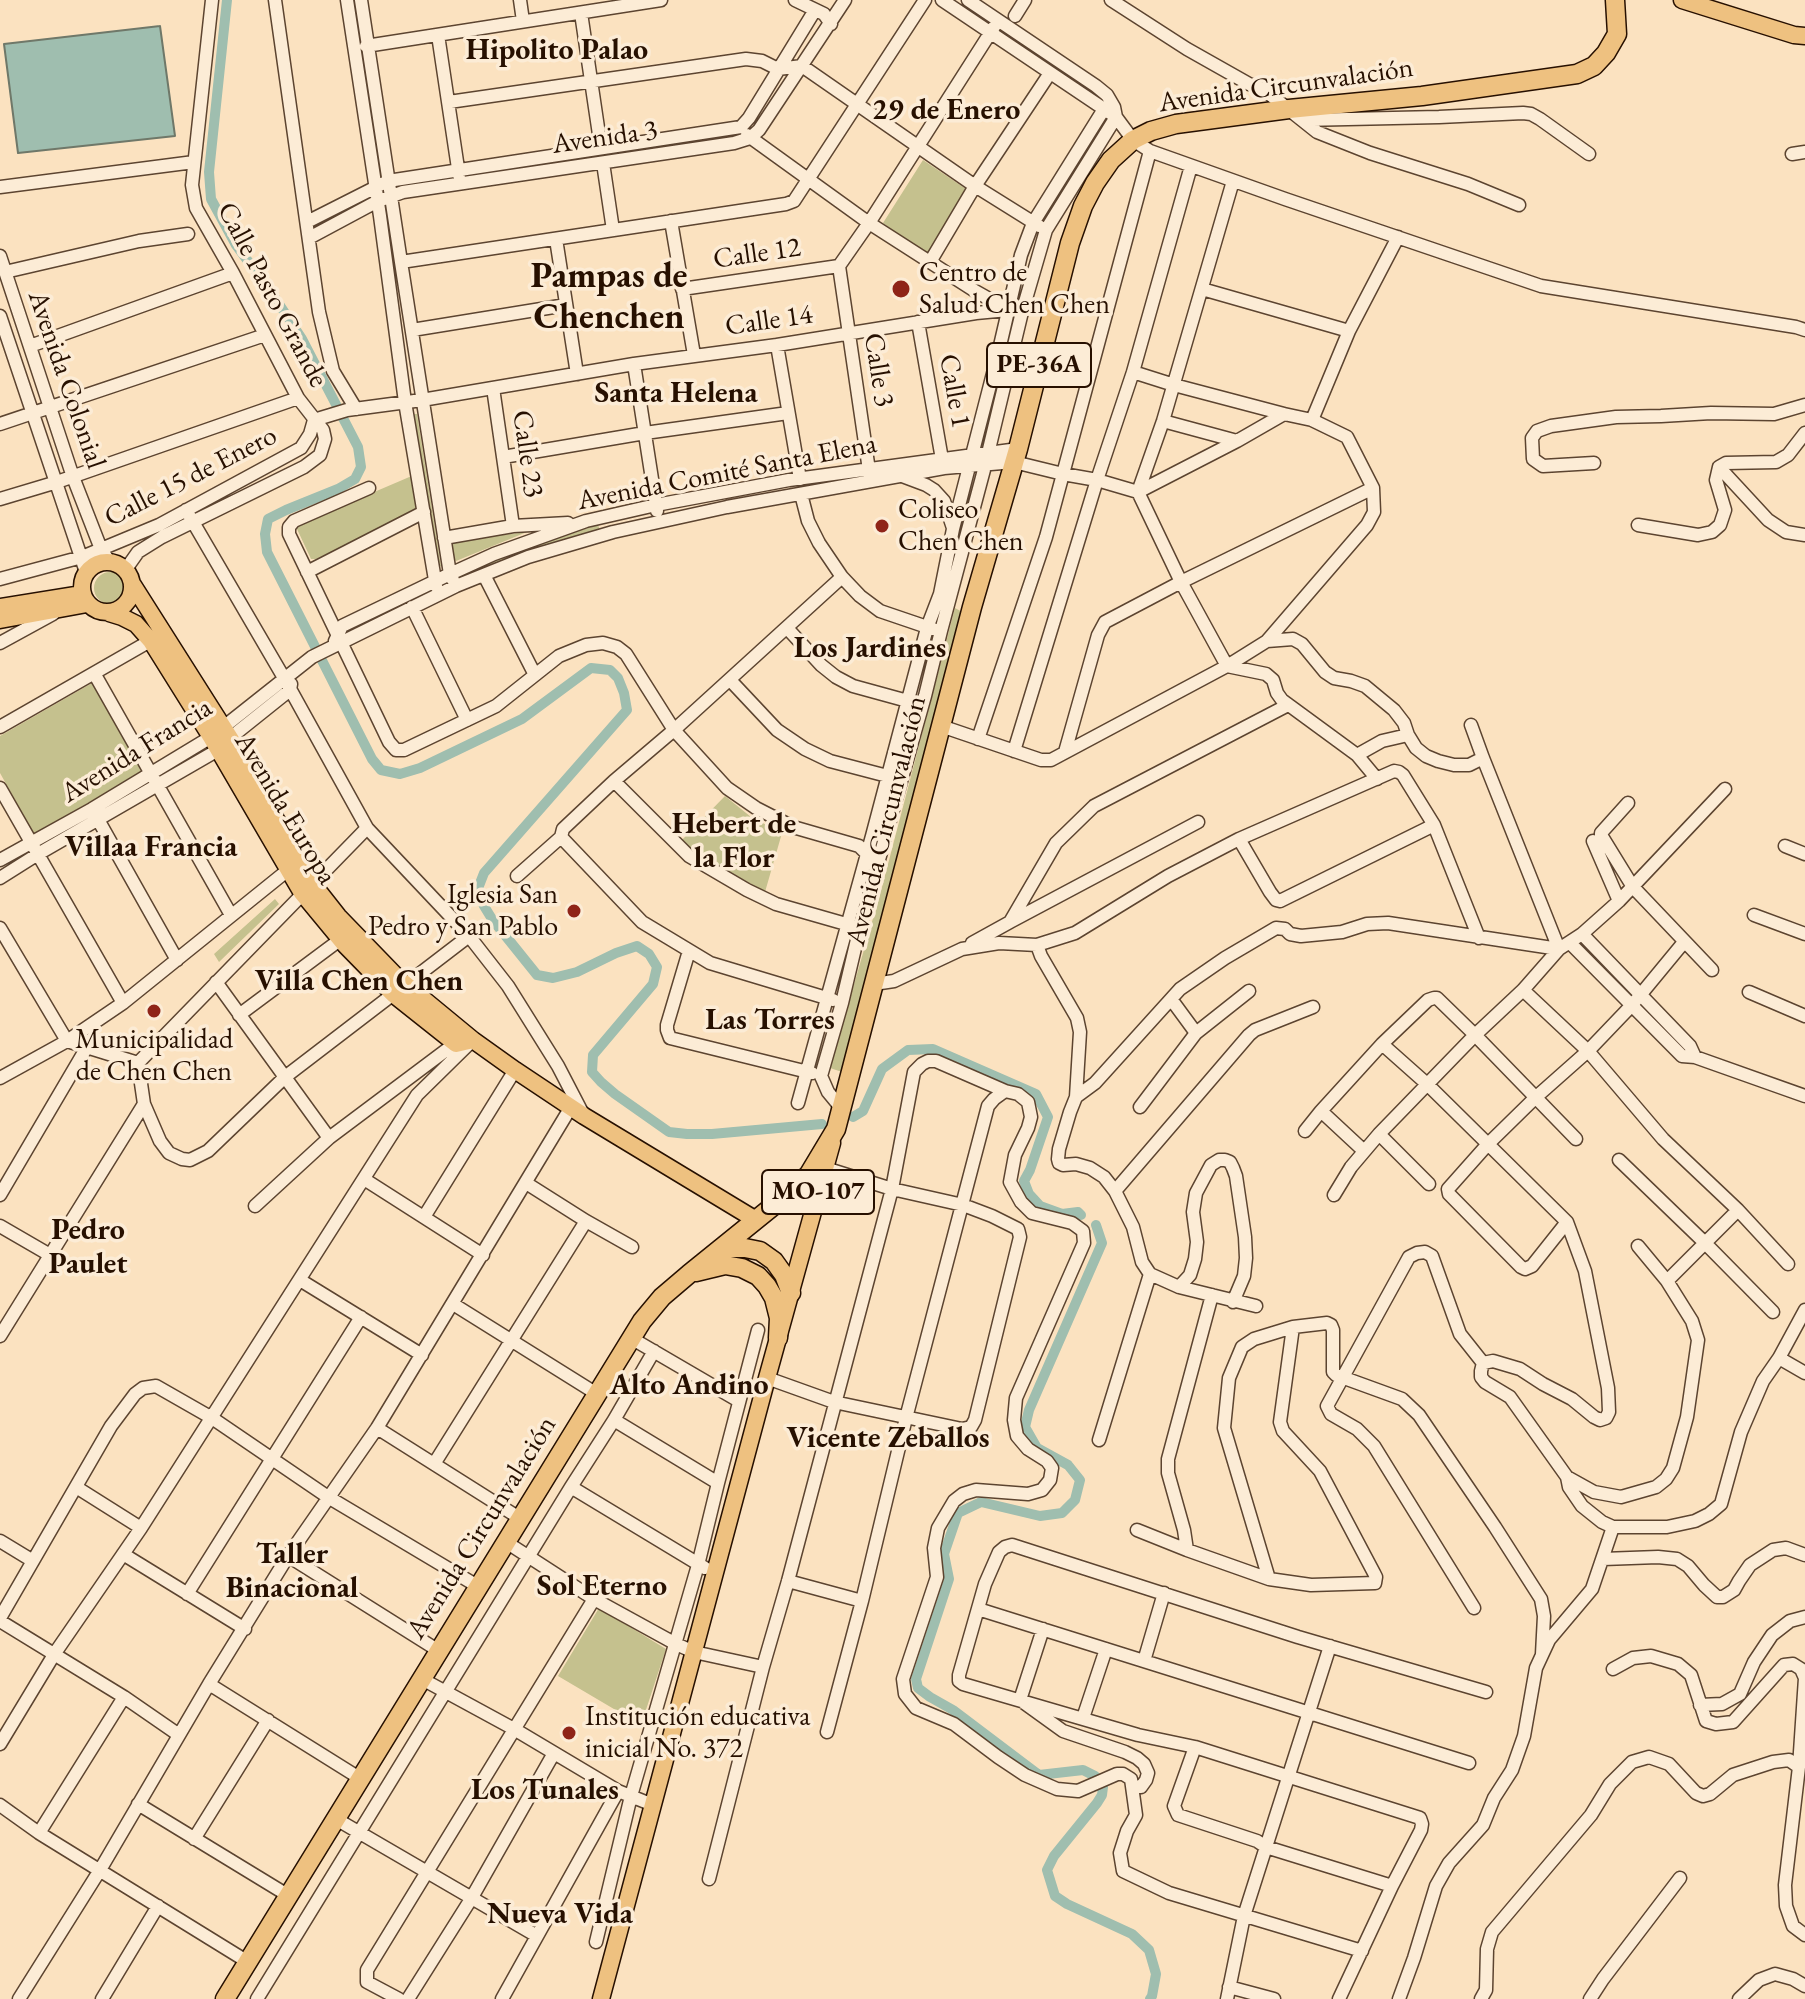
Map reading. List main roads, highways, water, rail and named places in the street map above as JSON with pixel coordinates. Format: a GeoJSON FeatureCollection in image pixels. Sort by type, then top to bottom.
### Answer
{"type":"FeatureCollection","features":[{"type":"Feature","properties":{"kind":"highway","name":"Avenida Circunvalación"},"geometry":{"type":"LineString","coordinates":[[225,1999],[631,1338],[662,1297],[809,1174],[836,1129],[1070,243],[1095,183],[1111,160],[1133,140],[1176,124],[1295,114],[1577,74],[1594,66],[1617,34],[1615,0]]}},
{"type":"Feature","properties":{"kind":"highway"},"geometry":{"type":"LineString","coordinates":[[722,1248],[760,1251],[774,1261],[791,1293]]}},
{"type":"Feature","properties":{"kind":"highway"},"geometry":{"type":"LineString","coordinates":[[689,1274],[725,1265],[742,1268],[758,1276],[774,1298],[779,1318],[778,1338]]}},
{"type":"Feature","properties":{"kind":"main road"},"geometry":{"type":"LineString","coordinates":[[1682,0],[1805,36]]}},
{"type":"Feature","properties":{"kind":"main road"},"geometry":{"type":"LineString","coordinates":[[0,607],[85,599],[109,613],[123,608],[131,598],[133,585],[126,569],[105,555],[96,564],[84,564],[81,586],[85,599]]}},
{"type":"Feature","properties":{"kind":"main road","name":"Avenida Europa"},"geometry":{"type":"LineString","coordinates":[[133,585],[157,637],[307,888],[341,939],[399,990],[465,1039],[756,1220]]}},
{"type":"Feature","properties":{"kind":"main road"},"geometry":{"type":"LineString","coordinates":[[0,620],[61,609],[85,599]]}},
{"type":"Feature","properties":{"kind":"main road","name":"Avenida Europa"},"geometry":{"type":"LineString","coordinates":[[109,613],[157,637]]}},
{"type":"Feature","properties":{"kind":"main road","name":"Avenida Europa"},"geometry":{"type":"LineString","coordinates":[[220,738],[288,870],[338,916],[399,990]]}},
{"type":"Feature","properties":{"kind":"main road","name":"Avenida Circunvalación"},"geometry":{"type":"LineString","coordinates":[[791,1293],[836,1129]]}},
{"type":"Feature","properties":{"kind":"main road","name":"MO-107"},"geometry":{"type":"LineString","coordinates":[[601,1999],[791,1293]]}},
{"type":"Feature","properties":{"kind":"waterway"},"geometry":{"type":"LineString","coordinates":[[227,0],[209,172],[211,199],[236,245],[302,339],[358,447],[361,467],[355,479],[338,489],[268,519],[265,534],[267,552],[372,759],[381,770],[400,774],[420,768],[522,719],[591,668],[610,670],[618,678],[627,710],[484,873],[477,891],[484,906],[537,975],[553,978],[577,972],[637,946],[649,954],[657,967],[653,984],[593,1055],[592,1072],[615,1094],[669,1132],[712,1134],[822,1124]]}},
{"type":"Feature","properties":{"kind":"waterway"},"geometry":{"type":"LineString","coordinates":[[853,1117],[863,1111],[882,1069],[908,1050],[933,1049],[1036,1094],[1048,1117],[1024,1181],[1029,1194],[1040,1206],[1062,1214],[1078,1212],[1081,1215]]}},
{"type":"Feature","properties":{"kind":"waterway"},"geometry":{"type":"LineString","coordinates":[[1096,1225],[1102,1243],[1029,1410],[1025,1427],[1037,1448],[1068,1465],[1080,1480],[1075,1500],[1062,1513],[1040,1516],[981,1502],[958,1513],[944,1554],[949,1579],[916,1679],[918,1688],[953,1710],[1039,1775],[1083,1770],[1095,1776],[1103,1787],[1102,1795],[1054,1856],[1047,1870],[1055,1896],[1132,1934],[1149,1950],[1156,1974],[1150,1999]]}},
{"type":"Feature","properties":{"kind":"place","name":"Centro de Salud Chen Chen"},"geometry":{"type":"Point","coordinates":[901,289]}},
{"type":"Feature","properties":{"kind":"place","name":"Coliseo Chen Chen"},"geometry":{"type":"Point","coordinates":[882,526]}},
{"type":"Feature","properties":{"kind":"place","name":"Iglesia San Pedro y San Pablo"},"geometry":{"type":"Point","coordinates":[574,911]}},
{"type":"Feature","properties":{"kind":"place","name":"Municipalidad de Chen Chen"},"geometry":{"type":"Point","coordinates":[154,1011]}},
{"type":"Feature","properties":{"kind":"place","name":"Institución educativa inicial No. 372"},"geometry":{"type":"Point","coordinates":[569,1733]}},
{"type":"Feature","properties":{"kind":"district","name":"Hipolito Palao"},"geometry":{"type":"Point","coordinates":[557,51]}},
{"type":"Feature","properties":{"kind":"district","name":"29 de Enero"},"geometry":{"type":"Point","coordinates":[946,111]}},
{"type":"Feature","properties":{"kind":"district","name":"Pampas de Chenchen"},"geometry":{"type":"Point","coordinates":[609,298]}},
{"type":"Feature","properties":{"kind":"district","name":"Santa Helena"},"geometry":{"type":"Point","coordinates":[676,394]}},
{"type":"Feature","properties":{"kind":"district","name":"Los Jardines"},"geometry":{"type":"Point","coordinates":[870,649]}},
{"type":"Feature","properties":{"kind":"district","name":"Hebert de la Flor"},"geometry":{"type":"Point","coordinates":[734,842]}},
{"type":"Feature","properties":{"kind":"district","name":"Villaa Francia"},"geometry":{"type":"Point","coordinates":[151,848]}},
{"type":"Feature","properties":{"kind":"district","name":"Villa Chen Chen"},"geometry":{"type":"Point","coordinates":[359,982]}},
{"type":"Feature","properties":{"kind":"district","name":"Las Torres"},"geometry":{"type":"Point","coordinates":[770,1021]}},
{"type":"Feature","properties":{"kind":"district","name":"Pedro Paulet"},"geometry":{"type":"Point","coordinates":[88,1248]}},
{"type":"Feature","properties":{"kind":"district","name":"Alto Andino"},"geometry":{"type":"Point","coordinates":[689,1386]}},
{"type":"Feature","properties":{"kind":"district","name":"Vicente Zeballos"},"geometry":{"type":"Point","coordinates":[888,1439]}},
{"type":"Feature","properties":{"kind":"district","name":"Taller Binacional"},"geometry":{"type":"Point","coordinates":[292,1572]}},
{"type":"Feature","properties":{"kind":"district","name":"Sol Eterno"},"geometry":{"type":"Point","coordinates":[602,1587]}},
{"type":"Feature","properties":{"kind":"district","name":"Los Tunales"},"geometry":{"type":"Point","coordinates":[545,1791]}},
{"type":"Feature","properties":{"kind":"district","name":"Nueva Vida"},"geometry":{"type":"Point","coordinates":[560,1915]}}]}
